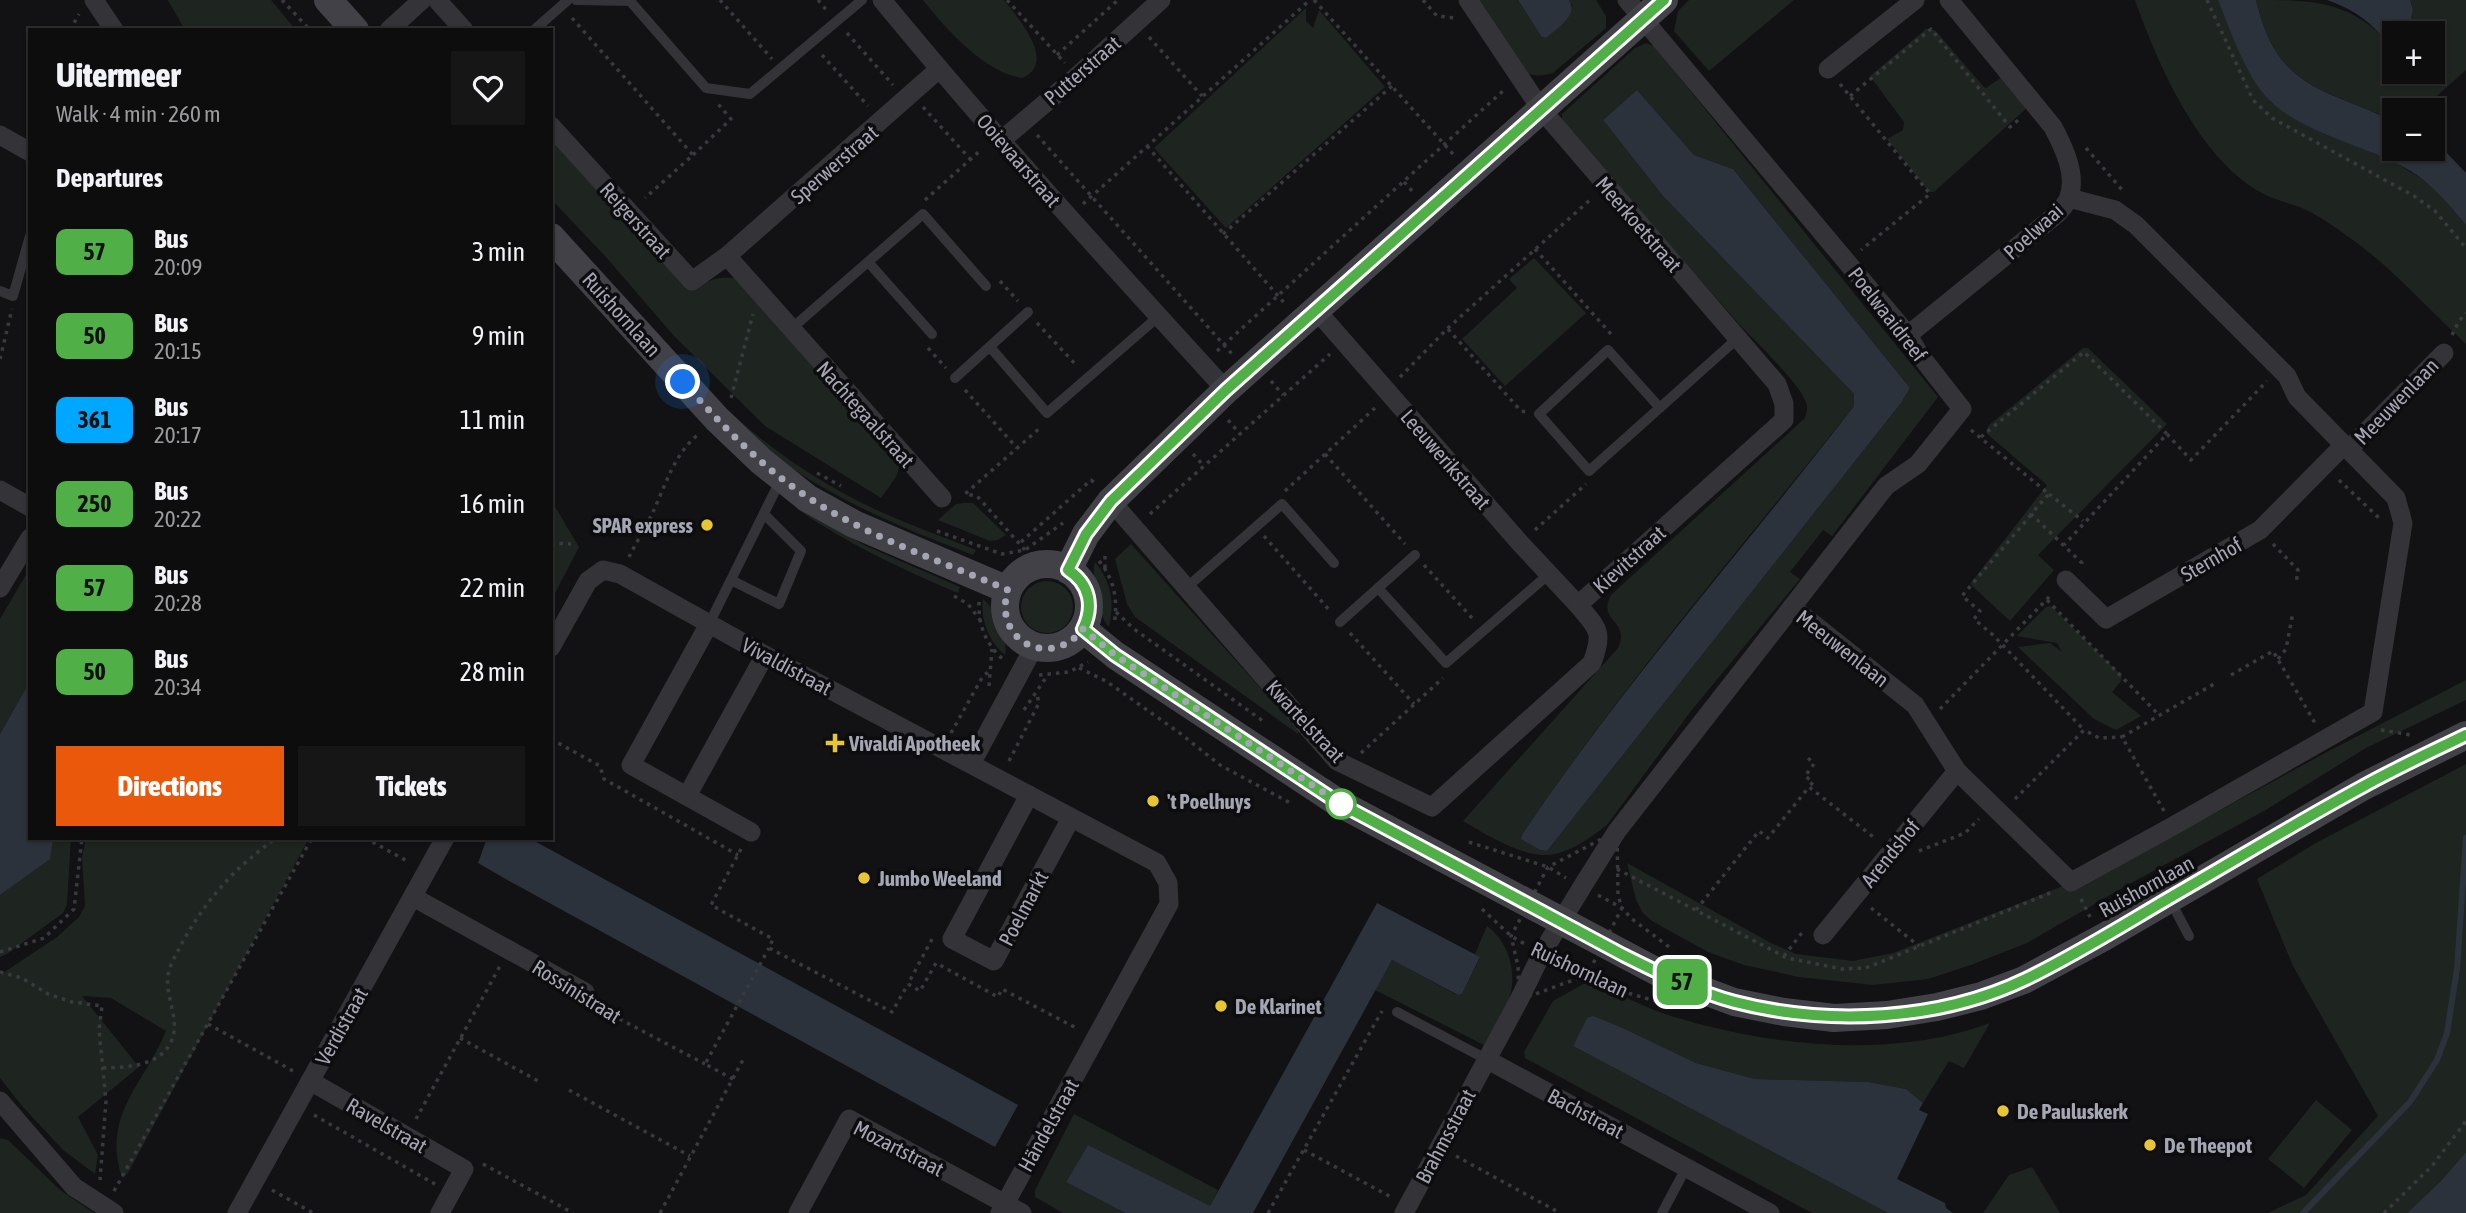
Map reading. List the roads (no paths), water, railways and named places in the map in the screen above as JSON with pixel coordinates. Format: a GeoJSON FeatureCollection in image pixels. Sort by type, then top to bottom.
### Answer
{"type":"FeatureCollection","features":[{"type":"Feature","properties":{"kind":"main road"},"geometry":{"type":"LineString","coordinates":[[328,0],[353,28]]}},
{"type":"Feature","properties":{"kind":"main road"},"geometry":{"type":"LineString","coordinates":[[1068,570],[1086,534],[1111,501],[1226,390],[1541,109],[1635,10],[1664,0]]}},
{"type":"Feature","properties":{"kind":"main road","name":"Ruishornlaan"},"geometry":{"type":"LineString","coordinates":[[553,239],[717,419],[807,498],[854,524],[1008,590]]}},
{"type":"Feature","properties":{"kind":"main road"},"geometry":{"type":"LineString","coordinates":[[1055,565],[1068,570],[1081,581],[1088,596],[1088,613],[1083,629],[1071,641],[1061,646],[1045,649],[1034,647],[1016,636],[1009,624],[1005,610],[1008,590],[1021,573],[1034,566],[1055,565]]}},
{"type":"Feature","properties":{"kind":"main road","name":"Ruishornlaan"},"geometry":{"type":"LineString","coordinates":[[1083,629],[1115,655],[1337,802],[1665,976],[1734,1002],[1834,1018],[1886,1015],[1937,1007],[1981,996],[2024,980],[2364,786],[2466,735]]}},
{"type":"Feature","properties":{"kind":"street"},"geometry":{"type":"LineString","coordinates":[[94,0],[113,28]]}},
{"type":"Feature","properties":{"kind":"street"},"geometry":{"type":"LineString","coordinates":[[391,28],[422,0]]}},
{"type":"Feature","properties":{"kind":"street"},"geometry":{"type":"LineString","coordinates":[[437,0],[462,28]]}},
{"type":"Feature","properties":{"kind":"street","name":"Ooievaarstraat"},"geometry":{"type":"LineString","coordinates":[[882,0],[1069,217],[1226,390]]}},
{"type":"Feature","properties":{"kind":"street","name":"Putterstraat"},"geometry":{"type":"LineString","coordinates":[[1000,137],[1024,121],[1076,77],[1161,0]]}},
{"type":"Feature","properties":{"kind":"street","name":"Meerkoetstraat"},"geometry":{"type":"LineString","coordinates":[[1468,0],[1541,109],[1777,384],[1784,404]]}},
{"type":"Feature","properties":{"kind":"street"},"geometry":{"type":"LineString","coordinates":[[1828,69],[1915,0]]}},
{"type":"Feature","properties":{"kind":"street","name":"Poelwaai"},"geometry":{"type":"LineString","coordinates":[[1908,335],[2057,214],[2068,198],[2070,171],[2065,150],[2053,127],[1948,0]]}},
{"type":"Feature","properties":{"kind":"street","name":"Poelwaaidreef"},"geometry":{"type":"LineString","coordinates":[[1635,10],[1908,335],[1919,354],[1962,409],[1918,464],[1886,486],[1792,607]]}},
{"type":"Feature","properties":{"kind":"street","name":"Sperwerstraat"},"geometry":{"type":"LineString","coordinates":[[727,256],[939,69]]}},
{"type":"Feature","properties":{"kind":"street","name":"Reigerstraat"},"geometry":{"type":"LineString","coordinates":[[553,129],[692,281],[727,256]]}},
{"type":"Feature","properties":{"kind":"street"},"geometry":{"type":"LineString","coordinates":[[0,135],[28,151]]}},
{"type":"Feature","properties":{"kind":"street","name":"Meeuwenlaan"},"geometry":{"type":"LineString","coordinates":[[1561,920],[1618,831],[1792,607],[1915,705],[1957,771],[2071,881],[2374,712],[2403,523],[2396,498],[2297,397],[2287,376],[2136,225],[2115,210],[2068,198]]}},
{"type":"Feature","properties":{"kind":"street","name":"Nachtegaalstraat"},"geometry":{"type":"LineString","coordinates":[[727,256],[942,498]]}},
{"type":"Feature","properties":{"kind":"street","name":"Leeuwerikstraat"},"geometry":{"type":"LineString","coordinates":[[1309,317],[1344,341],[1520,543],[1578,605]]}},
{"type":"Feature","properties":{"kind":"street","name":"Meeuwenlaan"},"geometry":{"type":"LineString","coordinates":[[2346,447],[2444,352]]}},
{"type":"Feature","properties":{"kind":"street","name":"Kievitstraat"},"geometry":{"type":"LineString","coordinates":[[1432,807],[1592,663],[1599,644],[1597,627],[1578,605],[1784,420],[1784,404]]}},
{"type":"Feature","properties":{"kind":"street","name":"Sternhof"},"geometry":{"type":"LineString","coordinates":[[2066,580],[2106,619],[2260,530],[2324,465],[2346,447]]}},
{"type":"Feature","properties":{"kind":"street"},"geometry":{"type":"LineString","coordinates":[[0,490],[28,506]]}},
{"type":"Feature","properties":{"kind":"street","name":"Kwartelstraat"},"geometry":{"type":"LineString","coordinates":[[1111,501],[1338,761],[1432,807]]}},
{"type":"Feature","properties":{"kind":"street"},"geometry":{"type":"LineString","coordinates":[[0,588],[28,541]]}},
{"type":"Feature","properties":{"kind":"street","name":"Vivaldistraat"},"geometry":{"type":"LineString","coordinates":[[553,642],[588,581],[603,569],[620,574],[765,655],[1157,863]]}},
{"type":"Feature","properties":{"kind":"street"},"geometry":{"type":"LineString","coordinates":[[709,624],[631,765],[751,832]]}},
{"type":"Feature","properties":{"kind":"street"},"geometry":{"type":"LineString","coordinates":[[971,764],[1034,647]]}},
{"type":"Feature","properties":{"kind":"street"},"geometry":{"type":"LineString","coordinates":[[687,796],[765,655]]}},
{"type":"Feature","properties":{"kind":"street","name":"Arendshof"},"geometry":{"type":"LineString","coordinates":[[1823,935],[1957,771]]}},
{"type":"Feature","properties":{"kind":"street","name":"Poelmarkt"},"geometry":{"type":"LineString","coordinates":[[1029,795],[953,939],[995,961],[1071,818]]}},
{"type":"Feature","properties":{"kind":"street","name":"Verdistraat"},"geometry":{"type":"LineString","coordinates":[[237,1213],[444,840]]}},
{"type":"Feature","properties":{"kind":"street","name":"Händelstraat"},"geometry":{"type":"LineString","coordinates":[[1009,1210],[1024,1168],[1169,904],[1168,883],[1157,863]]}},
{"type":"Feature","properties":{"kind":"street","name":"Rossinistraat"},"geometry":{"type":"LineString","coordinates":[[413,897],[585,992]]}},
{"type":"Feature","properties":{"kind":"street","name":"Brahmsstraat"},"geometry":{"type":"LineString","coordinates":[[1405,1210],[1561,920]]}},
{"type":"Feature","properties":{"kind":"street","name":"Bachstraat"},"geometry":{"type":"LineString","coordinates":[[1486,1059],[1770,1213]]}},
{"type":"Feature","properties":{"kind":"street","name":"Ravelstraat"},"geometry":{"type":"LineString","coordinates":[[310,1081],[464,1169],[440,1213]]}},
{"type":"Feature","properties":{"kind":"street"},"geometry":{"type":"LineString","coordinates":[[6,1112],[74,1187],[105,1208]]}},
{"type":"Feature","properties":{"kind":"street","name":"Mozartstraat"},"geometry":{"type":"LineString","coordinates":[[798,1213],[849,1119],[1009,1210]]}},
{"type":"Feature","properties":{"kind":"lane"},"geometry":{"type":"LineString","coordinates":[[576,0],[630,1],[706,88],[750,94],[862,0]]}},
{"type":"Feature","properties":{"kind":"lane"},"geometry":{"type":"LineString","coordinates":[[536,28],[564,3]]}},
{"type":"Feature","properties":{"kind":"lane"},"geometry":{"type":"LineString","coordinates":[[791,329],[923,214],[986,286]]}},
{"type":"Feature","properties":{"kind":"lane"},"geometry":{"type":"LineString","coordinates":[[0,291],[13,296],[28,243]]}},
{"type":"Feature","properties":{"kind":"lane"},"geometry":{"type":"LineString","coordinates":[[869,263],[932,334]]}},
{"type":"Feature","properties":{"kind":"lane"},"geometry":{"type":"LineString","coordinates":[[955,378],[1028,312]]}},
{"type":"Feature","properties":{"kind":"lane"},"geometry":{"type":"LineString","coordinates":[[990,347],[1047,412],[1159,316]]}},
{"type":"Feature","properties":{"kind":"lane"},"geometry":{"type":"LineString","coordinates":[[1660,408],[1608,350],[1538,414],[1589,471],[1660,408],[1738,338]]}},
{"type":"Feature","properties":{"kind":"lane"},"geometry":{"type":"LineString","coordinates":[[709,624],[782,478]]}},
{"type":"Feature","properties":{"kind":"lane"},"geometry":{"type":"LineString","coordinates":[[1186,588],[1282,504],[1334,563]]}},
{"type":"Feature","properties":{"kind":"lane"},"geometry":{"type":"LineString","coordinates":[[731,580],[779,604],[801,551],[764,514]]}},
{"type":"Feature","properties":{"kind":"lane"},"geometry":{"type":"LineString","coordinates":[[1340,622],[1415,555]]}},
{"type":"Feature","properties":{"kind":"lane"},"geometry":{"type":"LineString","coordinates":[[1378,588],[1447,663],[1549,574]]}},
{"type":"Feature","properties":{"kind":"lane"},"geometry":{"type":"LineString","coordinates":[[2169,898],[2189,936]]}},
{"type":"Feature","properties":{"kind":"lane"},"geometry":{"type":"LineString","coordinates":[[1397,1012],[1486,1059]]}},
{"type":"Feature","properties":{"kind":"lane"},"geometry":{"type":"LineString","coordinates":[[1662,1213],[1686,1168]]}},
{"type":"Feature","properties":{"kind":"waterway"},"geometry":{"type":"LineString","coordinates":[[2303,1213],[2410,1102],[2437,1060],[2447,1033],[2457,969],[2466,838]]}},
{"type":"Feature","properties":{"kind":"place","name":"SPAR express"},"geometry":{"type":"Point","coordinates":[707,525]}},
{"type":"Feature","properties":{"kind":"place","name":"Vivaldi Apotheek"},"geometry":{"type":"Point","coordinates":[835,743]}},
{"type":"Feature","properties":{"kind":"place","name":"'t Poelhuys"},"geometry":{"type":"Point","coordinates":[1153,801]}},
{"type":"Feature","properties":{"kind":"place","name":"Jumbo Weeland"},"geometry":{"type":"Point","coordinates":[864,878]}},
{"type":"Feature","properties":{"kind":"place","name":"De Klarinet"},"geometry":{"type":"Point","coordinates":[1221,1006]}},
{"type":"Feature","properties":{"kind":"place","name":"De Pauluskerk"},"geometry":{"type":"Point","coordinates":[2003,1111]}},
{"type":"Feature","properties":{"kind":"place","name":"De Theepot"},"geometry":{"type":"Point","coordinates":[2150,1145]}}]}
